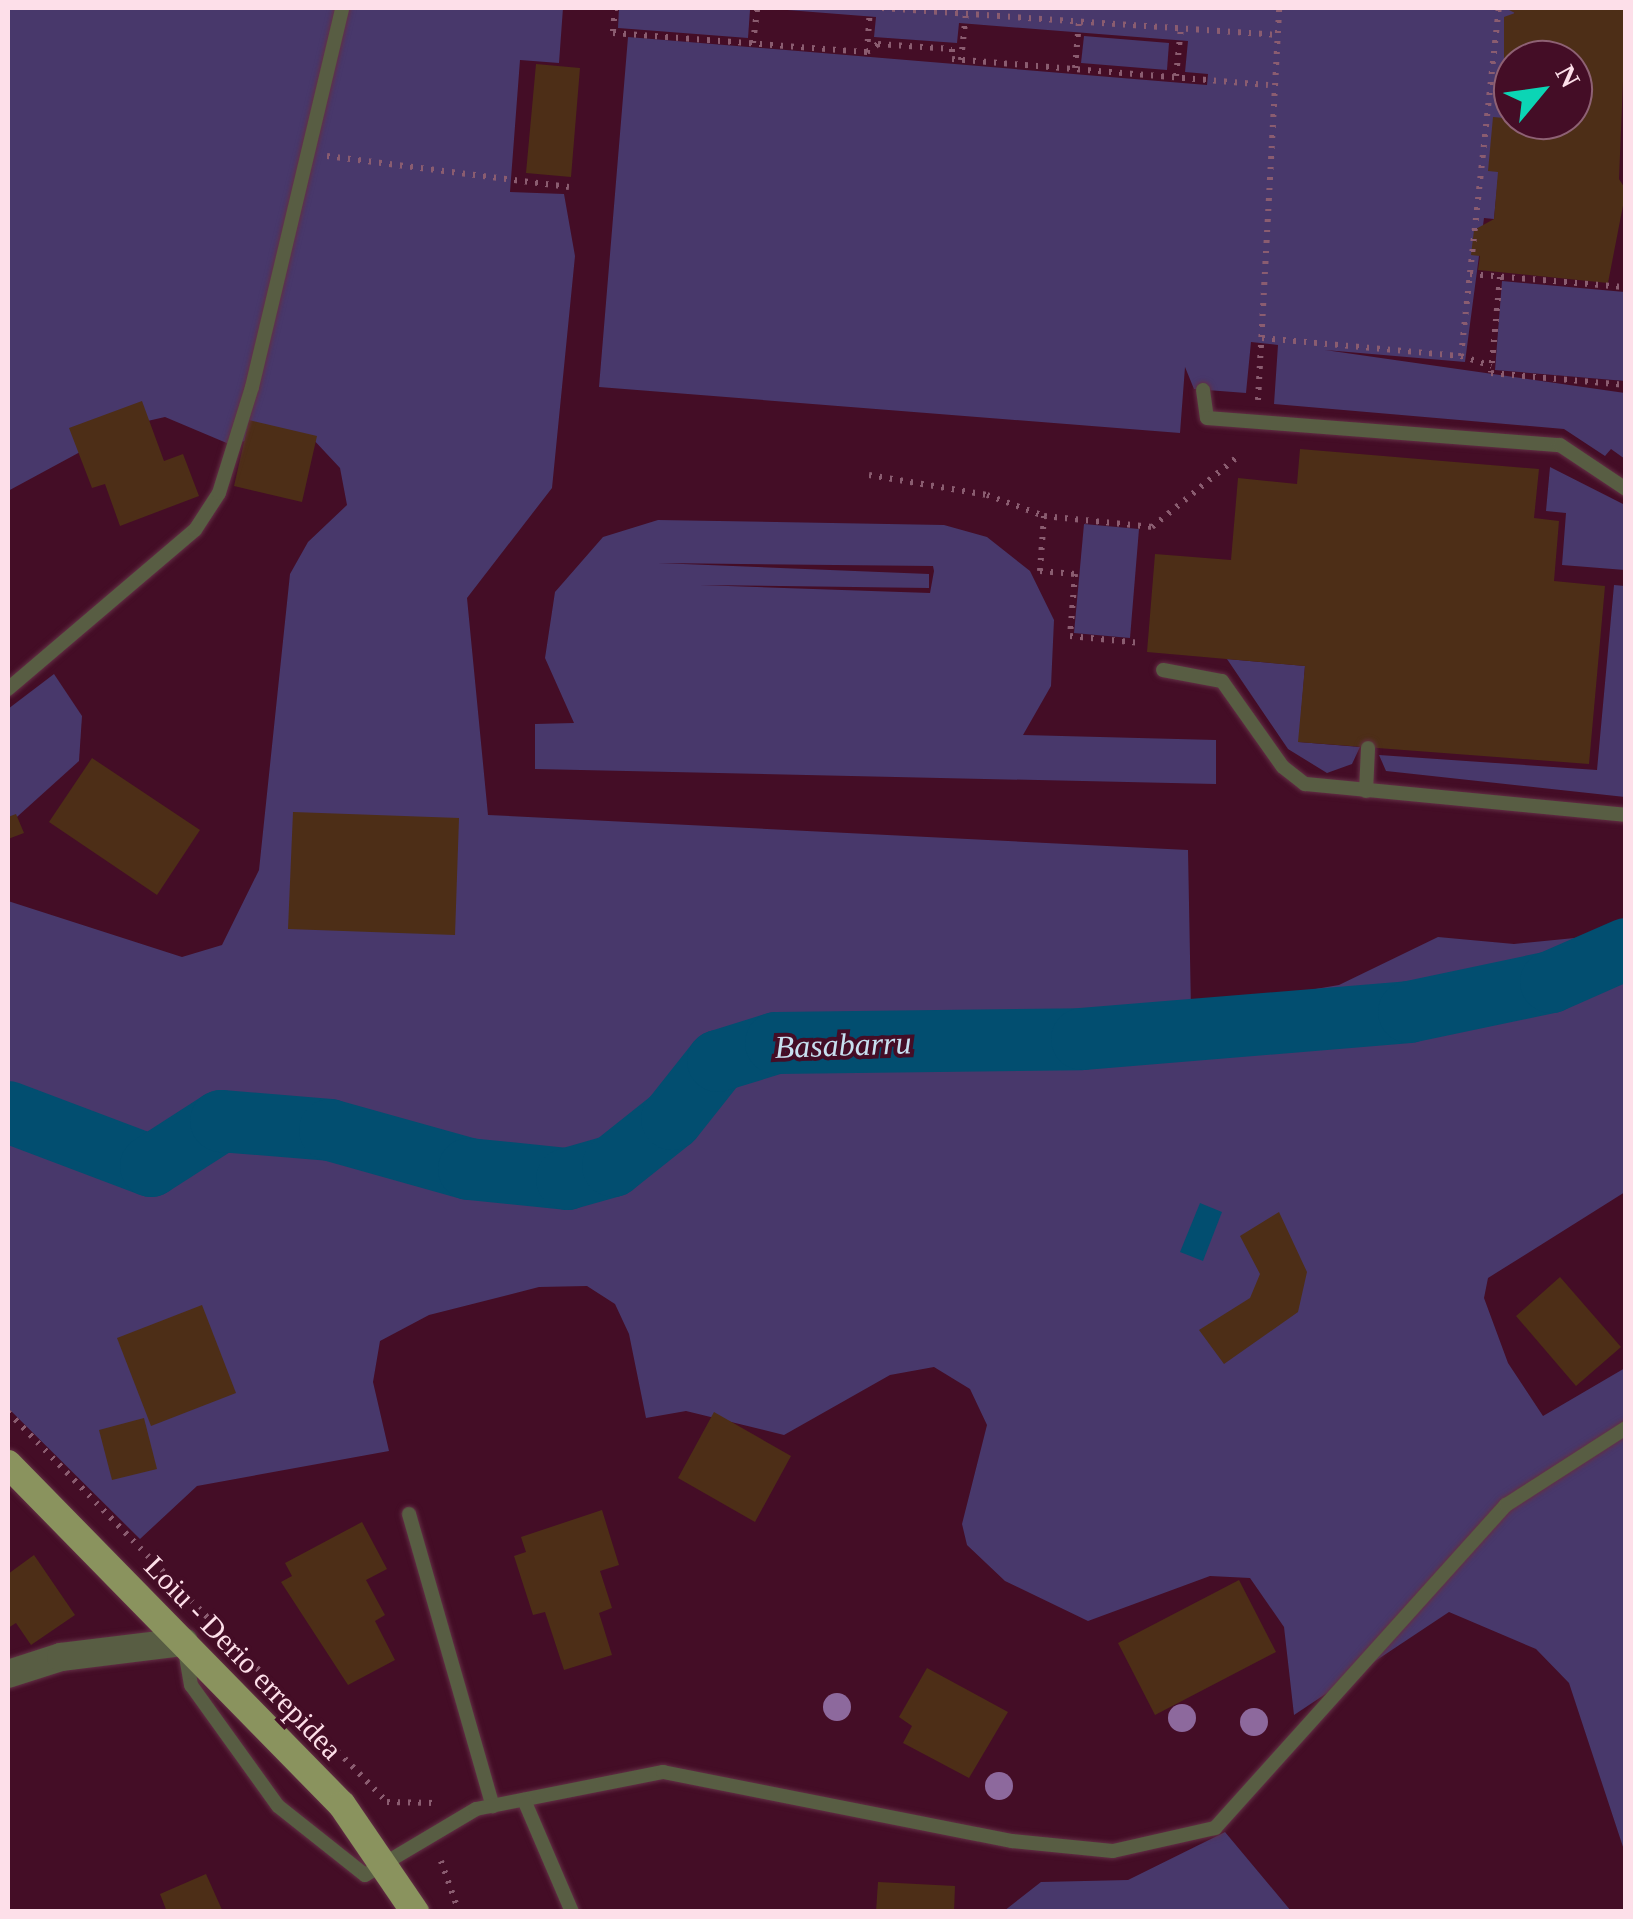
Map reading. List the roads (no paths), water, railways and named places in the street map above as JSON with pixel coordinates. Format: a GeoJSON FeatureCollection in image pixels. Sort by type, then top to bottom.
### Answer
{"type":"FeatureCollection","features":[{"type":"Feature","properties":{"kind":"main road","name":"Loiu - Derio errepidea"},"geometry":{"type":"LineString","coordinates":[[8,1464],[184,1642],[386,1863],[414,1912]]}},
{"type":"Feature","properties":{"kind":"street"},"geometry":{"type":"LineString","coordinates":[[8,1674],[62,1657],[184,1642]]}},
{"type":"Feature","properties":{"kind":"lane"},"geometry":{"type":"LineString","coordinates":[[8,689],[195,530],[219,493],[342,8]]}},
{"type":"Feature","properties":{"kind":"lane"},"geometry":{"type":"LineString","coordinates":[[1203,390],[1207,418],[1560,446],[1626,489]]}},
{"type":"Feature","properties":{"kind":"lane"},"geometry":{"type":"LineString","coordinates":[[1163,670],[1222,682],[1293,778],[1366,791],[1626,815]]}},
{"type":"Feature","properties":{"kind":"lane"},"geometry":{"type":"LineString","coordinates":[[1366,791],[1368,748]]}},
{"type":"Feature","properties":{"kind":"lane"},"geometry":{"type":"LineString","coordinates":[[184,1642],[191,1685],[278,1806],[365,1875],[444,1824],[493,1806],[662,1772],[1046,1844],[1113,1851],[1214,1828],[1506,1505],[1626,1428]]}},
{"type":"Feature","properties":{"kind":"lane"},"geometry":{"type":"LineString","coordinates":[[410,1514],[493,1806]]}},
{"type":"Feature","properties":{"kind":"lane"},"geometry":{"type":"LineString","coordinates":[[524,1800],[572,1912]]}},
{"type":"Feature","properties":{"kind":"water"},"geometry":{"type":"Polygon","coordinates":[[[1200,1203],[1222,1212],[1203,1261],[1180,1252],[1200,1203]]]}},
{"type":"Feature","properties":{"kind":"waterway","name":"Basabarru"},"geometry":{"type":"LineString","coordinates":[[8,1112],[151,1166],[221,1121],[330,1130],[469,1169],[567,1179],[613,1166],[672,1119],[718,1061],[776,1043],[1082,1039],[1409,1012],[1551,982],[1626,949]]}}]}
